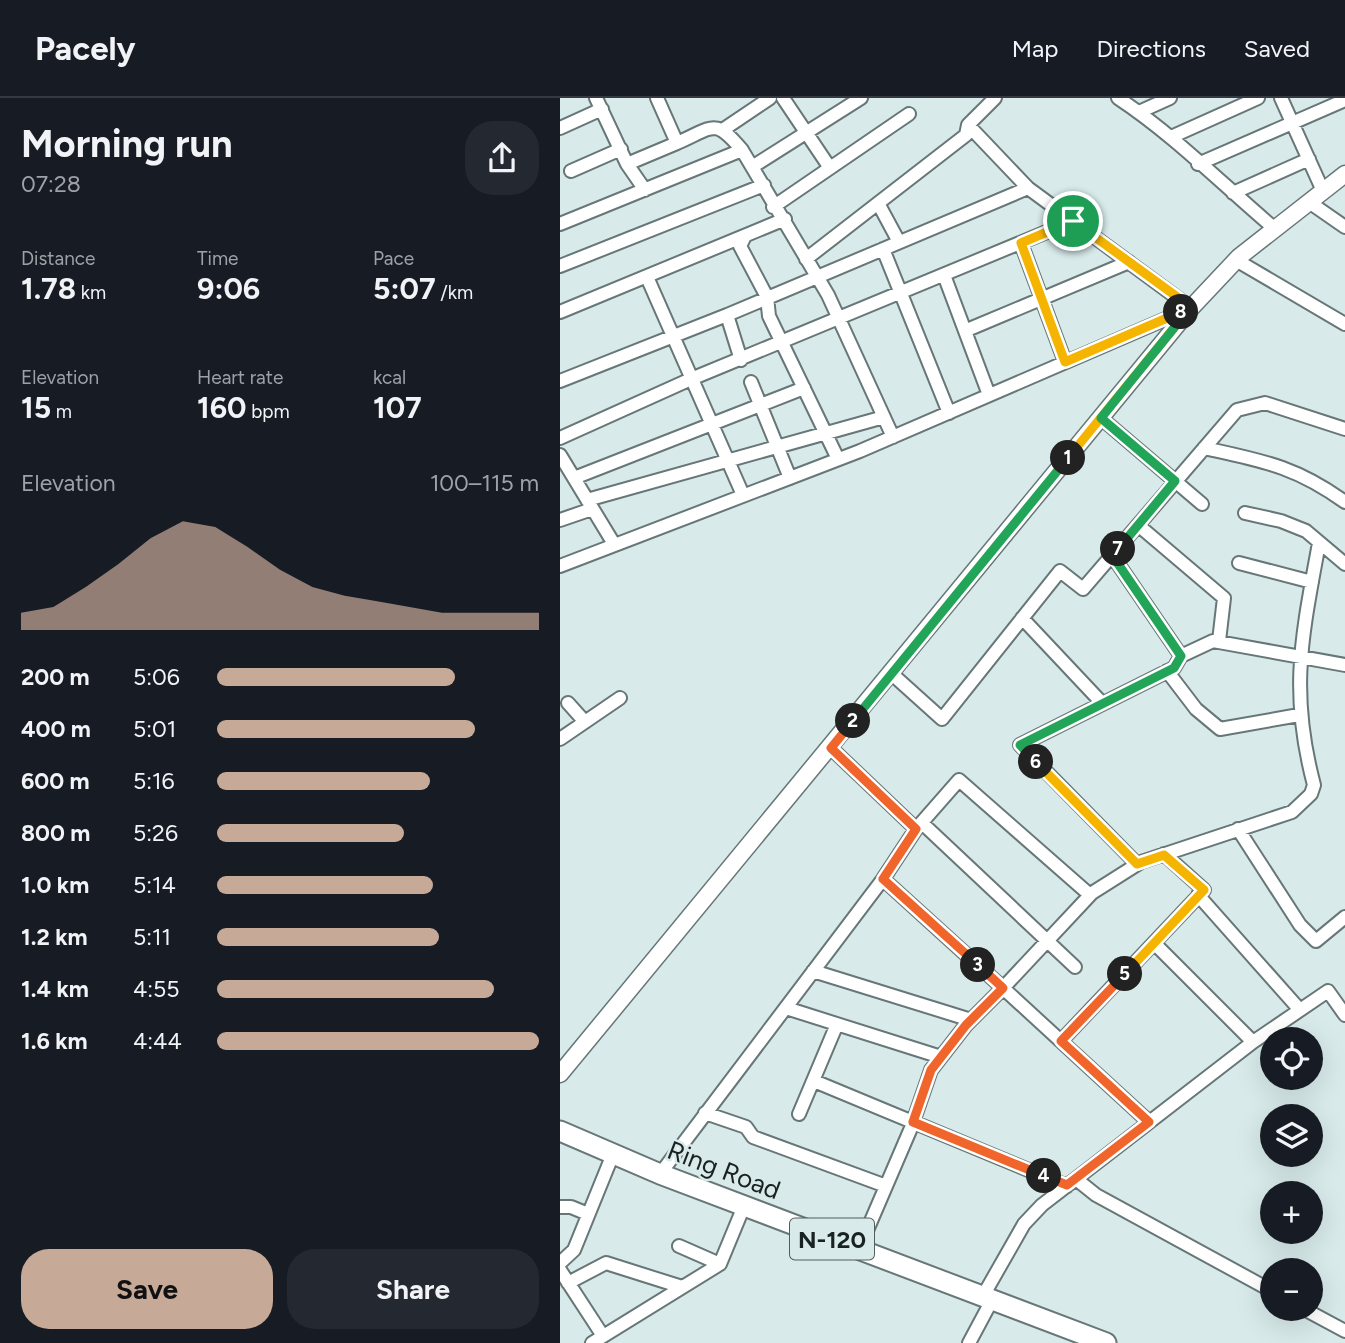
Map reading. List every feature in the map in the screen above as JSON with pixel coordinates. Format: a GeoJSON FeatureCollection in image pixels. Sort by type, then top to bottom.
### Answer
{"type":"FeatureCollection","features":[{"type":"Feature","properties":{"kind":"highway","name":"Ring Road"},"geometry":{"type":"LineString","coordinates":[[560,1131],[660,1174],[1106,1343]]}},
{"type":"Feature","properties":{"kind":"street"},"geometry":{"type":"LineString","coordinates":[[657,98],[677,142]]}},
{"type":"Feature","properties":{"kind":"street"},"geometry":{"type":"LineString","coordinates":[[724,129],[770,98]]}},
{"type":"Feature","properties":{"kind":"street"},"geometry":{"type":"LineString","coordinates":[[783,98],[830,168]]}},
{"type":"Feature","properties":{"kind":"street"},"geometry":{"type":"LineString","coordinates":[[752,167],[861,98]]}},
{"type":"Feature","properties":{"kind":"street"},"geometry":{"type":"LineString","coordinates":[[806,259],[966,135],[968,125],[995,98]]}},
{"type":"Feature","properties":{"kind":"street"},"geometry":{"type":"LineString","coordinates":[[1118,98],[1171,137],[1198,164],[1275,229]]}},
{"type":"Feature","properties":{"kind":"street"},"geometry":{"type":"LineString","coordinates":[[1139,112],[1170,98]]}},
{"type":"Feature","properties":{"kind":"street"},"geometry":{"type":"LineString","coordinates":[[1171,137],[1258,98]]}},
{"type":"Feature","properties":{"kind":"street"},"geometry":{"type":"LineString","coordinates":[[1281,98],[1323,191]]}},
{"type":"Feature","properties":{"kind":"street"},"geometry":{"type":"LineString","coordinates":[[1198,164],[1345,100]]}},
{"type":"Feature","properties":{"kind":"street"},"geometry":{"type":"LineString","coordinates":[[560,128],[599,101],[627,164],[645,190]]}},
{"type":"Feature","properties":{"kind":"street"},"geometry":{"type":"LineString","coordinates":[[773,207],[909,114]]}},
{"type":"Feature","properties":{"kind":"street"},"geometry":{"type":"LineString","coordinates":[[968,125],[1028,188],[1191,307]]}},
{"type":"Feature","properties":{"kind":"street"},"geometry":{"type":"LineString","coordinates":[[627,164],[715,127],[724,129],[742,150],[764,185],[773,207],[785,219],[839,319],[893,437]]}},
{"type":"Feature","properties":{"kind":"street"},"geometry":{"type":"LineString","coordinates":[[571,171],[621,149]]}},
{"type":"Feature","properties":{"kind":"street"},"geometry":{"type":"LineString","coordinates":[[560,224],[742,150]]}},
{"type":"Feature","properties":{"kind":"street"},"geometry":{"type":"LineString","coordinates":[[1233,193],[1309,159]]}},
{"type":"Feature","properties":{"kind":"street"},"geometry":{"type":"LineString","coordinates":[[560,1074],[892,674],[1191,307],[1236,260],[1345,174]]}},
{"type":"Feature","properties":{"kind":"street"},"geometry":{"type":"LineString","coordinates":[[560,266],[764,185]]}},
{"type":"Feature","properties":{"kind":"street"},"geometry":{"type":"LineString","coordinates":[[560,380],[727,315],[1028,188]]}},
{"type":"Feature","properties":{"kind":"street"},"geometry":{"type":"LineString","coordinates":[[1309,202],[1345,227]]}},
{"type":"Feature","properties":{"kind":"street"},"geometry":{"type":"LineString","coordinates":[[878,203],[899,242]]}},
{"type":"Feature","properties":{"kind":"street"},"geometry":{"type":"LineString","coordinates":[[560,312],[785,219]]}},
{"type":"Feature","properties":{"kind":"street"},"geometry":{"type":"LineString","coordinates":[[560,438],[691,380],[1073,221]]}},
{"type":"Feature","properties":{"kind":"street"},"geometry":{"type":"LineString","coordinates":[[744,238],[740,246],[767,297],[769,316],[838,459]]}},
{"type":"Feature","properties":{"kind":"street"},"geometry":{"type":"LineString","coordinates":[[1021,243],[1065,362]]}},
{"type":"Feature","properties":{"kind":"street"},"geometry":{"type":"LineString","coordinates":[[883,249],[949,413]]}},
{"type":"Feature","properties":{"kind":"street"},"geometry":{"type":"LineString","coordinates":[[1236,260],[1345,324]]}},
{"type":"Feature","properties":{"kind":"street"},"geometry":{"type":"LineString","coordinates":[[967,330],[1129,262]]}},
{"type":"Feature","properties":{"kind":"street"},"geometry":{"type":"LineString","coordinates":[[944,275],[967,330],[989,395]]}},
{"type":"Feature","properties":{"kind":"street"},"geometry":{"type":"LineString","coordinates":[[647,277],[671,337],[729,459],[743,495]]}},
{"type":"Feature","properties":{"kind":"street"},"geometry":{"type":"LineString","coordinates":[[560,566],[893,437],[1191,307]]}},
{"type":"Feature","properties":{"kind":"street"},"geometry":{"type":"LineString","coordinates":[[727,315],[741,360]]}},
{"type":"Feature","properties":{"kind":"street"},"geometry":{"type":"LineString","coordinates":[[751,382],[790,478]]}},
{"type":"Feature","properties":{"kind":"street"},"geometry":{"type":"LineString","coordinates":[[574,478],[804,388]]}},
{"type":"Feature","properties":{"kind":"street"},"geometry":{"type":"LineString","coordinates":[[892,674],[942,719],[1060,571],[1083,589],[1237,410],[1265,403],[1345,429]]}},
{"type":"Feature","properties":{"kind":"street"},"geometry":{"type":"LineString","coordinates":[[560,520],[589,504],[729,459],[884,417]]}},
{"type":"Feature","properties":{"kind":"street"},"geometry":{"type":"LineString","coordinates":[[1101,418],[1202,504]]}},
{"type":"Feature","properties":{"kind":"street"},"geometry":{"type":"LineString","coordinates":[[1204,448],[1271,462],[1314,480],[1345,502]]}},
{"type":"Feature","properties":{"kind":"street"},"geometry":{"type":"LineString","coordinates":[[560,455],[614,544]]}},
{"type":"Feature","properties":{"kind":"street"},"geometry":{"type":"LineString","coordinates":[[1245,513],[1293,526],[1345,564]]}},
{"type":"Feature","properties":{"kind":"street"},"geometry":{"type":"LineString","coordinates":[[1138,526],[1224,598],[1219,641]]}},
{"type":"Feature","properties":{"kind":"street"},"geometry":{"type":"LineString","coordinates":[[859,1249],[913,1122],[931,1070],[971,1020],[1090,895],[1137,864],[1292,812],[1311,794],[1314,785],[1299,715],[1299,657],[1319,543]]}},
{"type":"Feature","properties":{"kind":"street"},"geometry":{"type":"LineString","coordinates":[[1112,555],[1181,656]]}},
{"type":"Feature","properties":{"kind":"street"},"geometry":{"type":"LineString","coordinates":[[1239,563],[1312,582]]}},
{"type":"Feature","properties":{"kind":"street"},"geometry":{"type":"LineString","coordinates":[[1023,618],[1102,703]]}},
{"type":"Feature","properties":{"kind":"street"},"geometry":{"type":"LineString","coordinates":[[1137,864],[1020,745],[1174,668],[1181,656],[1204,643],[1219,641],[1345,665]]}},
{"type":"Feature","properties":{"kind":"street"},"geometry":{"type":"LineString","coordinates":[[1167,671],[1196,709],[1220,729],[1299,715]]}},
{"type":"Feature","properties":{"kind":"street"},"geometry":{"type":"LineString","coordinates":[[560,739],[620,698]]}},
{"type":"Feature","properties":{"kind":"street"},"geometry":{"type":"LineString","coordinates":[[568,703],[585,722]]}},
{"type":"Feature","properties":{"kind":"street"},"geometry":{"type":"LineString","coordinates":[[831,748],[1075,967]]}},
{"type":"Feature","properties":{"kind":"street"},"geometry":{"type":"LineString","coordinates":[[660,1174],[883,879],[919,826],[959,780],[1090,895]]}},
{"type":"Feature","properties":{"kind":"street"},"geometry":{"type":"LineString","coordinates":[[1238,829],[1273,887],[1300,925],[1316,941],[1345,917]]}},
{"type":"Feature","properties":{"kind":"street"},"geometry":{"type":"LineString","coordinates":[[1061,1041],[1204,890],[1164,855]]}},
{"type":"Feature","properties":{"kind":"street"},"geometry":{"type":"LineString","coordinates":[[883,879],[1149,1122]]}},
{"type":"Feature","properties":{"kind":"street"},"geometry":{"type":"LineString","coordinates":[[1198,895],[1300,1010]]}},
{"type":"Feature","properties":{"kind":"street"},"geometry":{"type":"LineString","coordinates":[[1154,943],[1253,1042]]}},
{"type":"Feature","properties":{"kind":"street"},"geometry":{"type":"LineString","coordinates":[[813,971],[971,1020]]}},
{"type":"Feature","properties":{"kind":"street"},"geometry":{"type":"LineString","coordinates":[[969,1343],[1024,1224],[1071,1182],[1253,1042],[1328,991],[1345,1015]]}},
{"type":"Feature","properties":{"kind":"street"},"geometry":{"type":"LineString","coordinates":[[786,1008],[942,1057]]}},
{"type":"Feature","properties":{"kind":"street"},"geometry":{"type":"LineString","coordinates":[[799,1114],[837,1024]]}},
{"type":"Feature","properties":{"kind":"street"},"geometry":{"type":"LineString","coordinates":[[814,1081],[1071,1182],[1260,1285]]}},
{"type":"Feature","properties":{"kind":"street"},"geometry":{"type":"LineString","coordinates":[[705,1113],[746,1127],[753,1137],[886,1186]]}},
{"type":"Feature","properties":{"kind":"street"},"geometry":{"type":"LineString","coordinates":[[560,1263],[574,1250],[612,1154]]}},
{"type":"Feature","properties":{"kind":"street"},"geometry":{"type":"LineString","coordinates":[[560,1270],[597,1339],[720,1264],[744,1206]]}},
{"type":"Feature","properties":{"kind":"street"},"geometry":{"type":"LineString","coordinates":[[560,1208],[571,1207],[588,1214]]}},
{"type":"Feature","properties":{"kind":"street"},"geometry":{"type":"LineString","coordinates":[[680,1246],[720,1264]]}},
{"type":"Feature","properties":{"kind":"street"},"geometry":{"type":"LineString","coordinates":[[568,1283],[606,1263],[682,1287]]}},
{"type":"Feature","properties":{"kind":"street"},"geometry":{"type":"LineString","coordinates":[[1323,1319],[1345,1331]]}},
{"type":"Feature","properties":{"kind":"route"},"geometry":{"type":"LineString","coordinates":[[1073,221],[1021,243],[1065,362],[1191,307],[1101,418],[1175,481],[1112,555],[1181,656],[1174,668],[1133,686],[1020,745],[1137,864],[1164,855],[1204,890],[1061,1041],[1149,1122],[1067,1185],[913,1122],[931,1070],[966,1025],[1003,988],[883,879],[916,829],[831,748],[1191,307],[1073,221]]}}]}
